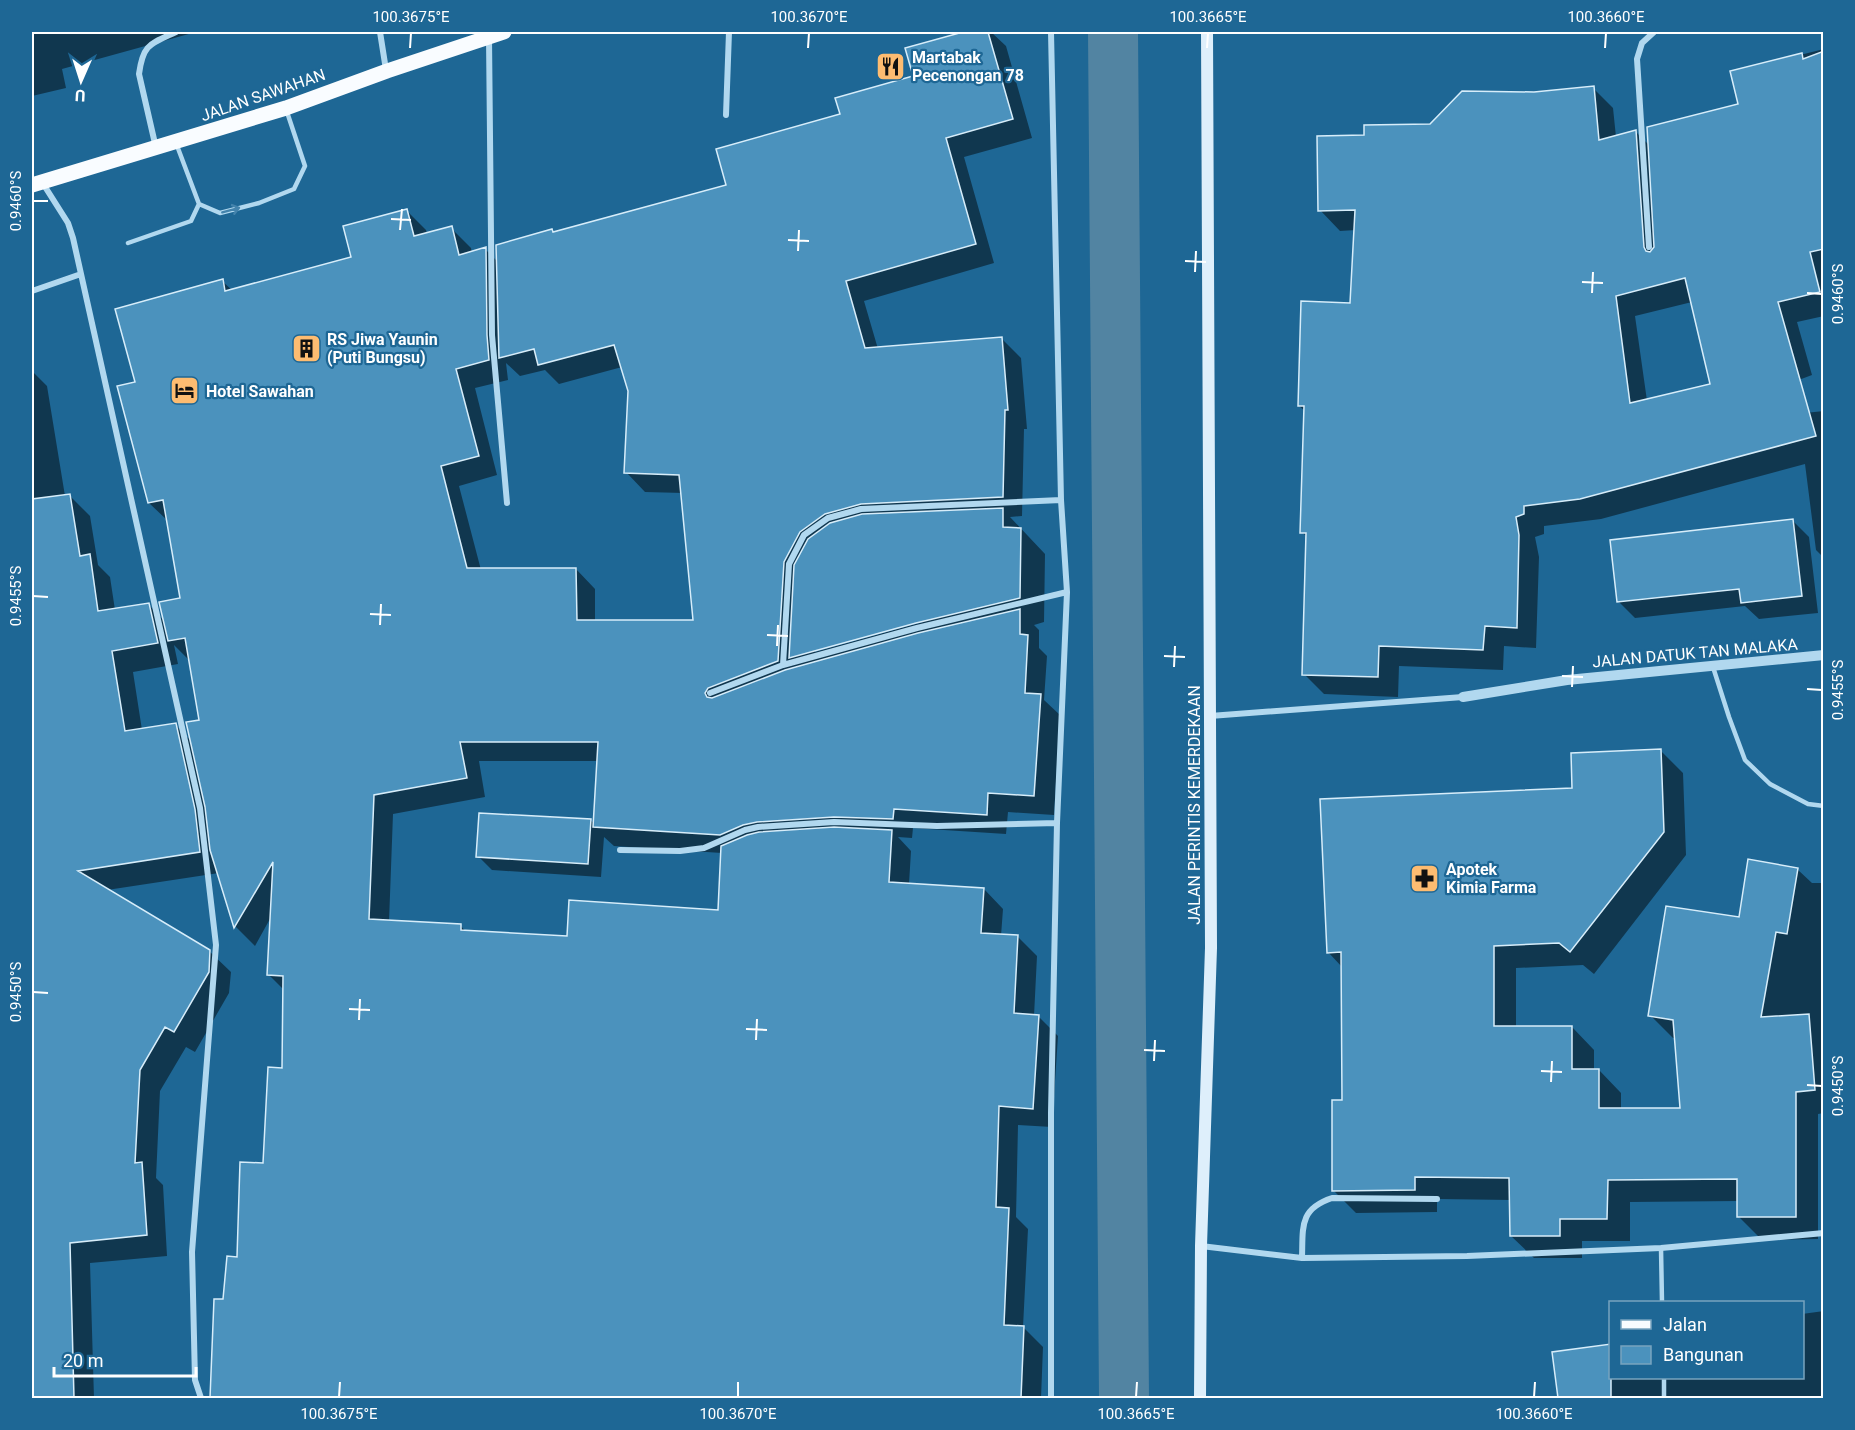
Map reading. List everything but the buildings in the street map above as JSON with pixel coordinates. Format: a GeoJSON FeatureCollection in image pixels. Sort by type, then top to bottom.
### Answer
{"type":"FeatureCollection","features":[{"type":"Feature","properties":{"kind":"main road","name":"JALAN SAWAHAN"},"geometry":{"type":"LineString","coordinates":[[36,183],[176,143],[286,108],[504,32]]}},
{"type":"Feature","properties":{"kind":"main road","name":"JALAN PERINTIS KEMERDEKAAN"},"geometry":{"type":"LineString","coordinates":[[1200,1398],[1201,1246],[1211,948],[1207,32]]}},
{"type":"Feature","properties":{"kind":"street"},"geometry":{"type":"LineString","coordinates":[[156,148],[139,74],[144,53],[149,45],[176,32]]}},
{"type":"Feature","properties":{"kind":"street"},"geometry":{"type":"LineString","coordinates":[[380,32],[387,71]]}},
{"type":"Feature","properties":{"kind":"street"},"geometry":{"type":"LineString","coordinates":[[726,115],[729,32]]}},
{"type":"Feature","properties":{"kind":"street"},"geometry":{"type":"LineString","coordinates":[[1051,32],[1061,500],[1067,592],[1057,823],[1051,1113],[1052,1398]]}},
{"type":"Feature","properties":{"kind":"street"},"geometry":{"type":"LineString","coordinates":[[1649,247],[1637,59],[1642,44],[1654,32]]}},
{"type":"Feature","properties":{"kind":"street"},"geometry":{"type":"LineString","coordinates":[[489,37],[492,335],[507,503]]}},
{"type":"Feature","properties":{"kind":"street"},"geometry":{"type":"LineString","coordinates":[[36,183],[68,223],[73,238],[200,808],[216,945],[192,1252],[195,1380],[201,1398]]}},
{"type":"Feature","properties":{"kind":"street"},"geometry":{"type":"LineString","coordinates":[[32,291],[81,274]]}},
{"type":"Feature","properties":{"kind":"street"},"geometry":{"type":"LineString","coordinates":[[783,665],[789,564],[804,535],[828,518],[861,509],[1061,500]]}},
{"type":"Feature","properties":{"kind":"street"},"geometry":{"type":"LineString","coordinates":[[710,693],[783,665],[917,628],[1067,592]]}},
{"type":"Feature","properties":{"kind":"street","name":"JALAN DATUK TAN MALAKA"},"geometry":{"type":"LineString","coordinates":[[1463,696],[1567,680],[1824,656]]}},
{"type":"Feature","properties":{"kind":"street"},"geometry":{"type":"LineString","coordinates":[[1210,716],[1463,696]]}},
{"type":"Feature","properties":{"kind":"street"},"geometry":{"type":"LineString","coordinates":[[620,850],[704,848],[745,830],[834,822],[936,826],[1057,823]]}},
{"type":"Feature","properties":{"kind":"street"},"geometry":{"type":"LineString","coordinates":[[1302,1258],[1304,1222],[1308,1212],[1318,1203],[1332,1198],[1437,1198]]}},
{"type":"Feature","properties":{"kind":"street"},"geometry":{"type":"LineString","coordinates":[[1201,1246],[1302,1258],[1467,1256],[1661,1248],[1824,1233]]}},
{"type":"Feature","properties":{"kind":"lane"},"geometry":{"type":"LineString","coordinates":[[199,204],[220,213],[258,203],[294,189],[305,166],[286,108]]}},
{"type":"Feature","properties":{"kind":"lane"},"geometry":{"type":"LineString","coordinates":[[128,243],[191,221],[199,204],[176,143]]}},
{"type":"Feature","properties":{"kind":"lane"},"geometry":{"type":"LineString","coordinates":[[1713,667],[1745,760],[1770,784],[1808,804],[1824,806]]}},
{"type":"Feature","properties":{"kind":"lane"},"geometry":{"type":"LineString","coordinates":[[1661,1248],[1662,1301]]}},
{"type":"Feature","properties":{"kind":"lane"},"geometry":{"type":"LineString","coordinates":[[1664,1379],[1664,1398]]}},
{"type":"Feature","properties":{"kind":"waterway"},"geometry":{"type":"LineString","coordinates":[[1113,32],[1124,1398]]}},
{"type":"Feature","properties":{"kind":"place","name":"Martabak Pecenongan 78"},"geometry":{"type":"Point","coordinates":[891,66]}},
{"type":"Feature","properties":{"kind":"place","name":"RS Jiwa Yaunin (Puti Bungsu)"},"geometry":{"type":"Point","coordinates":[306,348]}},
{"type":"Feature","properties":{"kind":"place","name":"Hotel Sawahan"},"geometry":{"type":"Point","coordinates":[185,391]}},
{"type":"Feature","properties":{"kind":"place","name":"Apotek Kimia Farma"},"geometry":{"type":"Point","coordinates":[1425,878]}}]}
